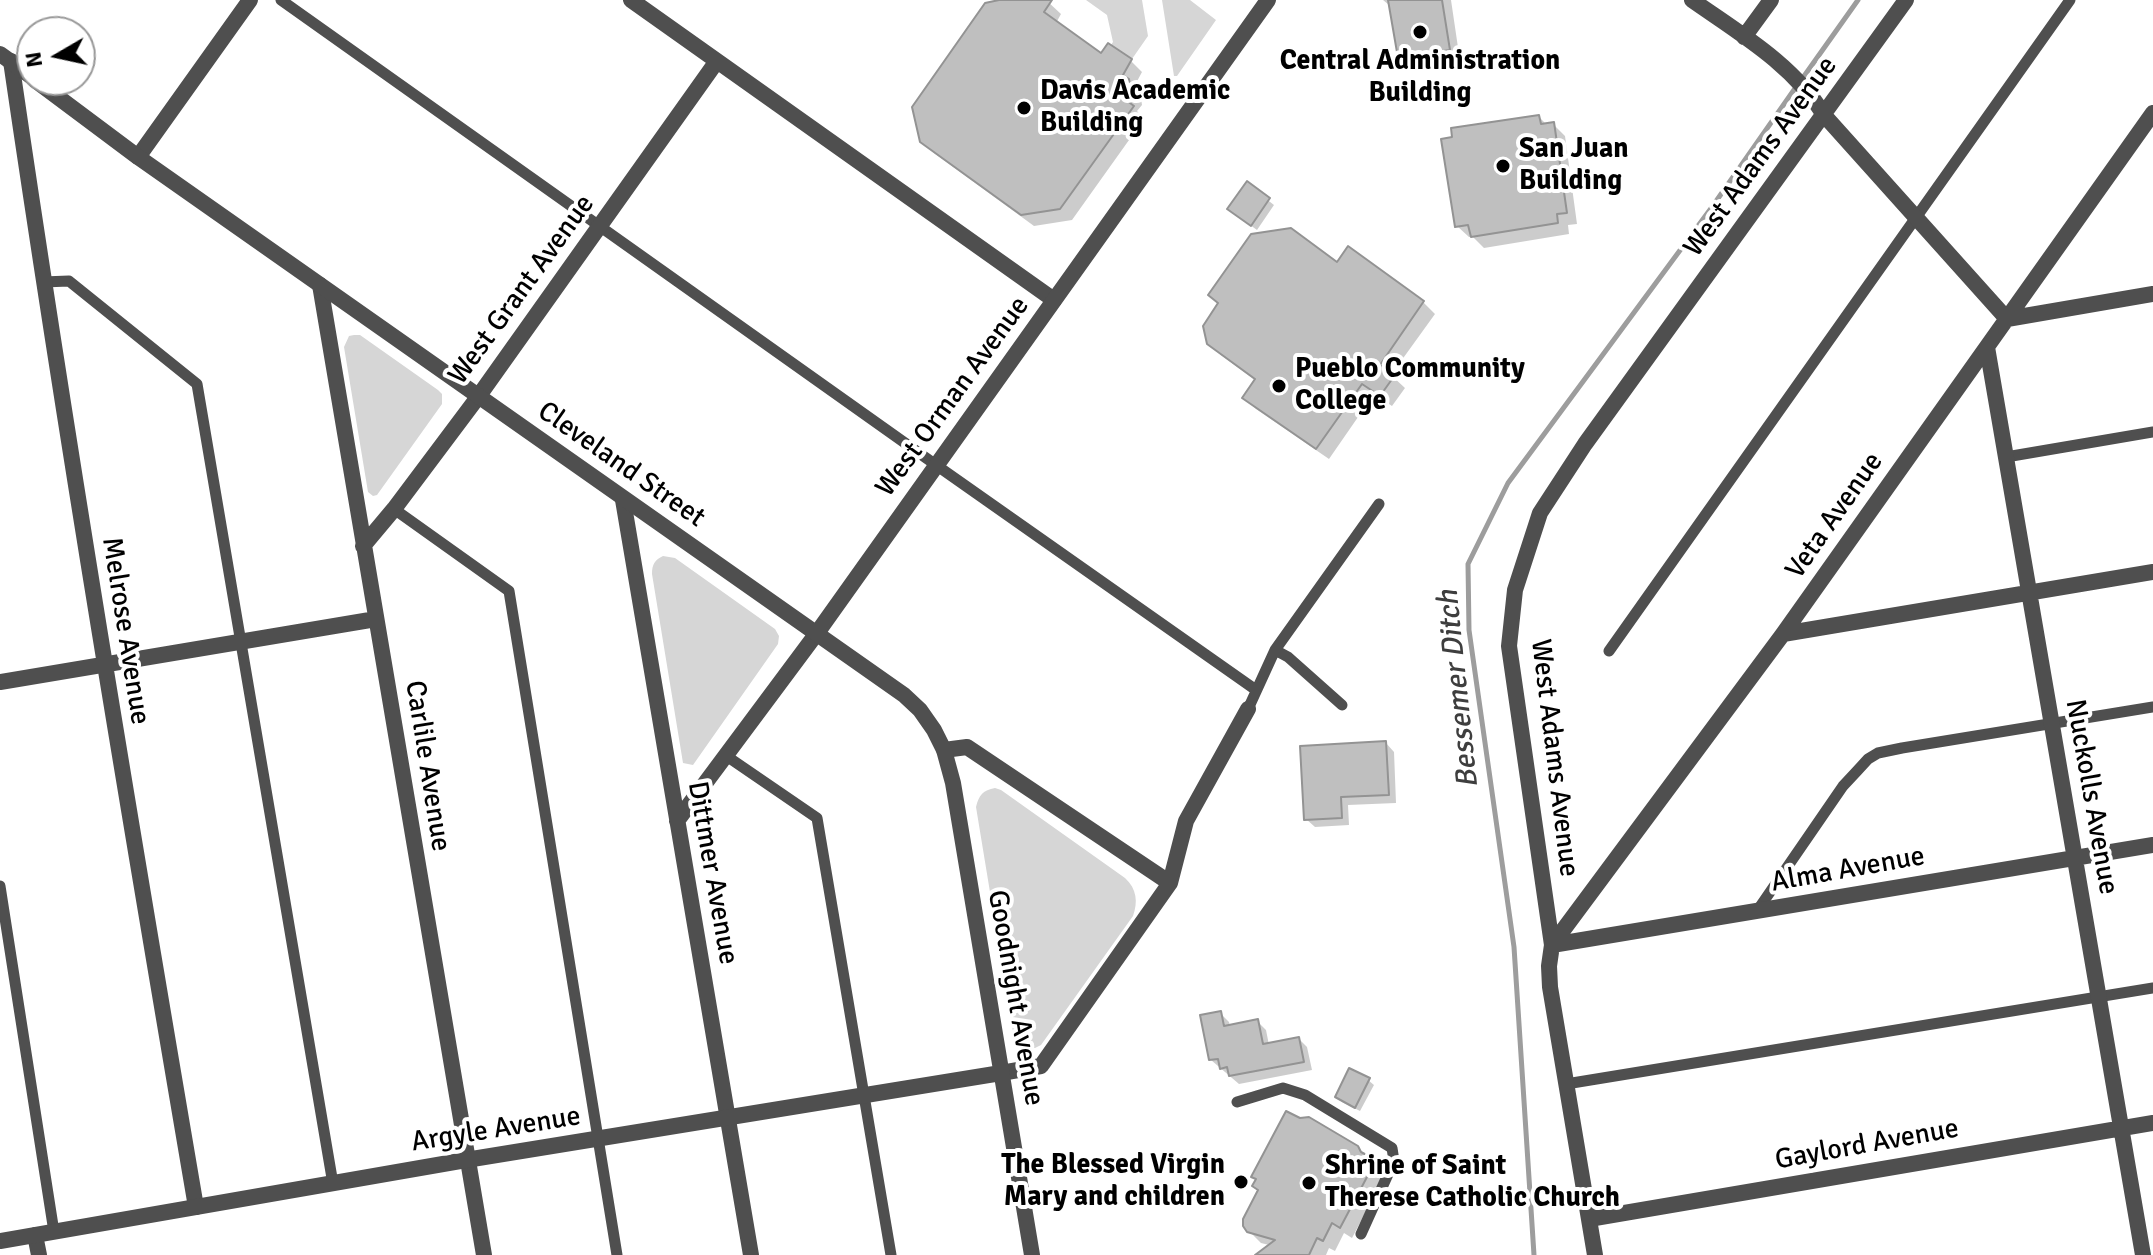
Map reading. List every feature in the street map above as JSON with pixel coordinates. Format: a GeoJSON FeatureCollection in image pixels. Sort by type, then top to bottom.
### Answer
{"type":"FeatureCollection","features":[{"type":"Feature","properties":{"kind":"street"},"geometry":{"type":"LineString","coordinates":[[138,157],[250,0]]}},
{"type":"Feature","properties":{"kind":"street"},"geometry":{"type":"LineString","coordinates":[[631,0],[1054,300]]}},
{"type":"Feature","properties":{"kind":"street","name":"West Orman Avenue"},"geometry":{"type":"LineString","coordinates":[[677,821],[817,633],[1268,0]]}},
{"type":"Feature","properties":{"kind":"street"},"geometry":{"type":"LineString","coordinates":[[1692,0],[1784,68],[1812,95],[1824,115],[2007,319],[2153,294]]}},
{"type":"Feature","properties":{"kind":"street"},"geometry":{"type":"LineString","coordinates":[[1744,37],[1771,0]]}},
{"type":"Feature","properties":{"kind":"street","name":"West Adams Avenue"},"geometry":{"type":"LineString","coordinates":[[1595,1255],[1550,987],[1552,945],[1509,646],[1515,590],[1540,513],[1585,444],[1906,0]]}},
{"type":"Feature","properties":{"kind":"street","name":"Melrose Avenue"},"geometry":{"type":"LineString","coordinates":[[5,58],[196,1207]]}},
{"type":"Feature","properties":{"kind":"street","name":"West Grant Avenue"},"geometry":{"type":"LineString","coordinates":[[363,546],[478,397],[717,61]]}},
{"type":"Feature","properties":{"kind":"street","name":"Cleveland Street"},"geometry":{"type":"LineString","coordinates":[[57,96],[138,157],[623,500],[904,695],[920,710],[944,750]]}},
{"type":"Feature","properties":{"kind":"street","name":"Veta Avenue"},"geometry":{"type":"LineString","coordinates":[[1552,945],[1783,634],[2153,113]]}},
{"type":"Feature","properties":{"kind":"street","name":"Carlile Avenue"},"geometry":{"type":"LineString","coordinates":[[320,285],[484,1255]]}},
{"type":"Feature","properties":{"kind":"street","name":"Nuckolls Avenue"},"geometry":{"type":"LineString","coordinates":[[1987,347],[2143,1255]]}},
{"type":"Feature","properties":{"kind":"street","name":"Dittmer Avenue"},"geometry":{"type":"LineString","coordinates":[[623,500],[751,1255]]}},
{"type":"Feature","properties":{"kind":"street"},"geometry":{"type":"LineString","coordinates":[[1783,634],[2153,572]]}},
{"type":"Feature","properties":{"kind":"street"},"geometry":{"type":"LineString","coordinates":[[0,682],[376,619]]}},
{"type":"Feature","properties":{"kind":"street"},"geometry":{"type":"LineString","coordinates":[[1001,1073],[1041,1066],[1170,883],[1186,821],[1248,709]]}},
{"type":"Feature","properties":{"kind":"street"},"geometry":{"type":"LineString","coordinates":[[944,750],[967,747],[1170,883]]}},
{"type":"Feature","properties":{"kind":"street","name":"Goodnight Avenue"},"geometry":{"type":"LineString","coordinates":[[944,750],[953,783],[1032,1255]]}},
{"type":"Feature","properties":{"kind":"street","name":"Alma Avenue"},"geometry":{"type":"LineString","coordinates":[[1552,945],[2153,845]]}},
{"type":"Feature","properties":{"kind":"street","name":"Argyle Avenue"},"geometry":{"type":"LineString","coordinates":[[0,1241],[466,1160],[1001,1073]]}},
{"type":"Feature","properties":{"kind":"street","name":"Gaylord Avenue"},"geometry":{"type":"LineString","coordinates":[[1589,1219],[2153,1123]]}},
{"type":"Feature","properties":{"kind":"street"},"geometry":{"type":"LineString","coordinates":[[35,1235],[39,1255]]}},
{"type":"Feature","properties":{"kind":"lane"},"geometry":{"type":"LineString","coordinates":[[281,0],[1256,690]]}},
{"type":"Feature","properties":{"kind":"lane"},"geometry":{"type":"LineString","coordinates":[[1609,651],[2070,0]]}},
{"type":"Feature","properties":{"kind":"lane"},"geometry":{"type":"LineString","coordinates":[[43,282],[69,281],[197,384],[333,1184]]}},
{"type":"Feature","properties":{"kind":"lane"},"geometry":{"type":"LineString","coordinates":[[2006,457],[2153,432]]}},
{"type":"Feature","properties":{"kind":"lane"},"geometry":{"type":"LineString","coordinates":[[1248,709],[1275,650],[1379,504]]}},
{"type":"Feature","properties":{"kind":"lane"},"geometry":{"type":"LineString","coordinates":[[394,509],[509,591],[617,1255]]}},
{"type":"Feature","properties":{"kind":"lane"},"geometry":{"type":"LineString","coordinates":[[1275,650],[1288,657],[1342,705]]}},
{"type":"Feature","properties":{"kind":"lane"},"geometry":{"type":"LineString","coordinates":[[1757,911],[1843,786],[1868,759],[1878,753],[2153,707]]}},
{"type":"Feature","properties":{"kind":"lane"},"geometry":{"type":"LineString","coordinates":[[725,755],[817,818],[891,1255]]}},
{"type":"Feature","properties":{"kind":"lane"},"geometry":{"type":"LineString","coordinates":[[0,886],[54,1232]]}},
{"type":"Feature","properties":{"kind":"lane"},"geometry":{"type":"LineString","coordinates":[[1566,1084],[2153,988]]}},
{"type":"Feature","properties":{"kind":"lane"},"geometry":{"type":"LineString","coordinates":[[1237,1102],[1283,1088],[1305,1095],[1392,1148],[1394,1161],[1361,1234]]}},
{"type":"Feature","properties":{"kind":"shaded area"},"geometry":{"type":"Polygon","coordinates":[[[1086,0],[1142,0],[1148,36],[1132,59],[1111,45],[1107,15],[1086,0]]]}},
{"type":"Feature","properties":{"kind":"shaded area"},"geometry":{"type":"Polygon","coordinates":[[[1162,0],[1190,0],[1216,20],[1177,76],[1174,76],[1162,0]]]}},
{"type":"Feature","properties":{"kind":"shaded area"},"geometry":{"type":"Polygon","coordinates":[[[360,335],[442,394],[442,404],[377,495],[373,496],[368,492],[344,347],[349,336],[360,335]]]}},
{"type":"Feature","properties":{"kind":"shaded area"},"geometry":{"type":"Polygon","coordinates":[[[663,556],[675,558],[775,629],[779,636],[778,644],[693,765],[683,763],[652,574],[654,563],[663,556]]]}},
{"type":"Feature","properties":{"kind":"shaded area"},"geometry":{"type":"Polygon","coordinates":[[[995,788],[1125,878],[1135,896],[1133,916],[1041,1045],[1035,1048],[1020,1045],[1014,1038],[976,807],[982,794],[995,788]]]}},
{"type":"Feature","properties":{"kind":"building","name":"Davis Academic Building"},"geometry":{"type":"Polygon","coordinates":[[[1052,0],[1044,12],[1101,53],[1108,43],[1132,59],[1123,75],[1129,79],[1131,93],[1126,100],[1134,106],[1060,209],[1021,215],[920,142],[912,107],[985,3],[1052,0]]]}},
{"type":"Feature","properties":{"kind":"building","name":"Central Administration Building"},"geometry":{"type":"Polygon","coordinates":[[[1388,0],[1442,0],[1450,50],[1398,58],[1388,0]]]}},
{"type":"Feature","properties":{"kind":"building","name":"San Juan Building"},"geometry":{"type":"Polygon","coordinates":[[[1539,115],[1541,124],[1554,122],[1567,213],[1557,214],[1558,223],[1471,237],[1468,225],[1455,227],[1441,139],[1452,137],[1451,128],[1539,115]]]}},
{"type":"Feature","properties":{"kind":"building"},"geometry":{"type":"Polygon","coordinates":[[[1247,181],[1270,198],[1251,226],[1227,209],[1247,181]]]}},
{"type":"Feature","properties":{"kind":"building"},"geometry":{"type":"Polygon","coordinates":[[[1291,228],[1337,262],[1348,246],[1424,301],[1380,365],[1395,375],[1380,396],[1362,384],[1316,449],[1242,398],[1255,379],[1207,344],[1203,326],[1218,303],[1208,295],[1251,234],[1291,228]]]}},
{"type":"Feature","properties":{"kind":"building"},"geometry":{"type":"Polygon","coordinates":[[[1386,741],[1389,795],[1341,797],[1342,818],[1304,820],[1300,746],[1386,741]]]}},
{"type":"Feature","properties":{"kind":"building"},"geometry":{"type":"Polygon","coordinates":[[[1221,1011],[1224,1026],[1258,1019],[1263,1044],[1299,1037],[1304,1062],[1229,1076],[1227,1067],[1220,1069],[1218,1059],[1209,1060],[1200,1015],[1221,1011]]]}},
{"type":"Feature","properties":{"kind":"building"},"geometry":{"type":"Polygon","coordinates":[[[1349,1068],[1370,1078],[1355,1108],[1335,1097],[1349,1068]]]}},
{"type":"Feature","properties":{"kind":"building","name":"Shrine of Saint Therese Catholic Church"},"geometry":{"type":"Polygon","coordinates":[[[1286,1111],[1300,1118],[1309,1117],[1376,1160],[1340,1228],[1332,1223],[1323,1241],[1317,1238],[1309,1255],[1255,1255],[1275,1240],[1247,1232],[1243,1226],[1243,1219],[1258,1190],[1252,1186],[1256,1179],[1251,1177],[1286,1111]]]}},
{"type":"Feature","properties":{"kind":"waterway","name":"Bessemer Ditch"},"geometry":{"type":"LineString","coordinates":[[1802,79],[1858,0]]}},
{"type":"Feature","properties":{"kind":"waterway","name":"Bessemer Ditch"},"geometry":{"type":"LineString","coordinates":[[1534,1255],[1514,947],[1469,630],[1468,564],[1508,483],[1712,207],[1796,87]]}},
{"type":"Feature","properties":{"kind":"place","name":"Central Administration Building"},"geometry":{"type":"Point","coordinates":[1420,32]}},
{"type":"Feature","properties":{"kind":"place","name":"Davis Academic Building"},"geometry":{"type":"Point","coordinates":[1024,108]}},
{"type":"Feature","properties":{"kind":"place","name":"San Juan Building"},"geometry":{"type":"Point","coordinates":[1503,166]}},
{"type":"Feature","properties":{"kind":"place","name":"Pueblo Community College"},"geometry":{"type":"Point","coordinates":[1279,386]}},
{"type":"Feature","properties":{"kind":"place","name":"The Blessed Virgin Mary and children"},"geometry":{"type":"Point","coordinates":[1241,1182]}},
{"type":"Feature","properties":{"kind":"place","name":"Shrine of Saint Therese Catholic Church"},"geometry":{"type":"Point","coordinates":[1309,1183]}}]}
